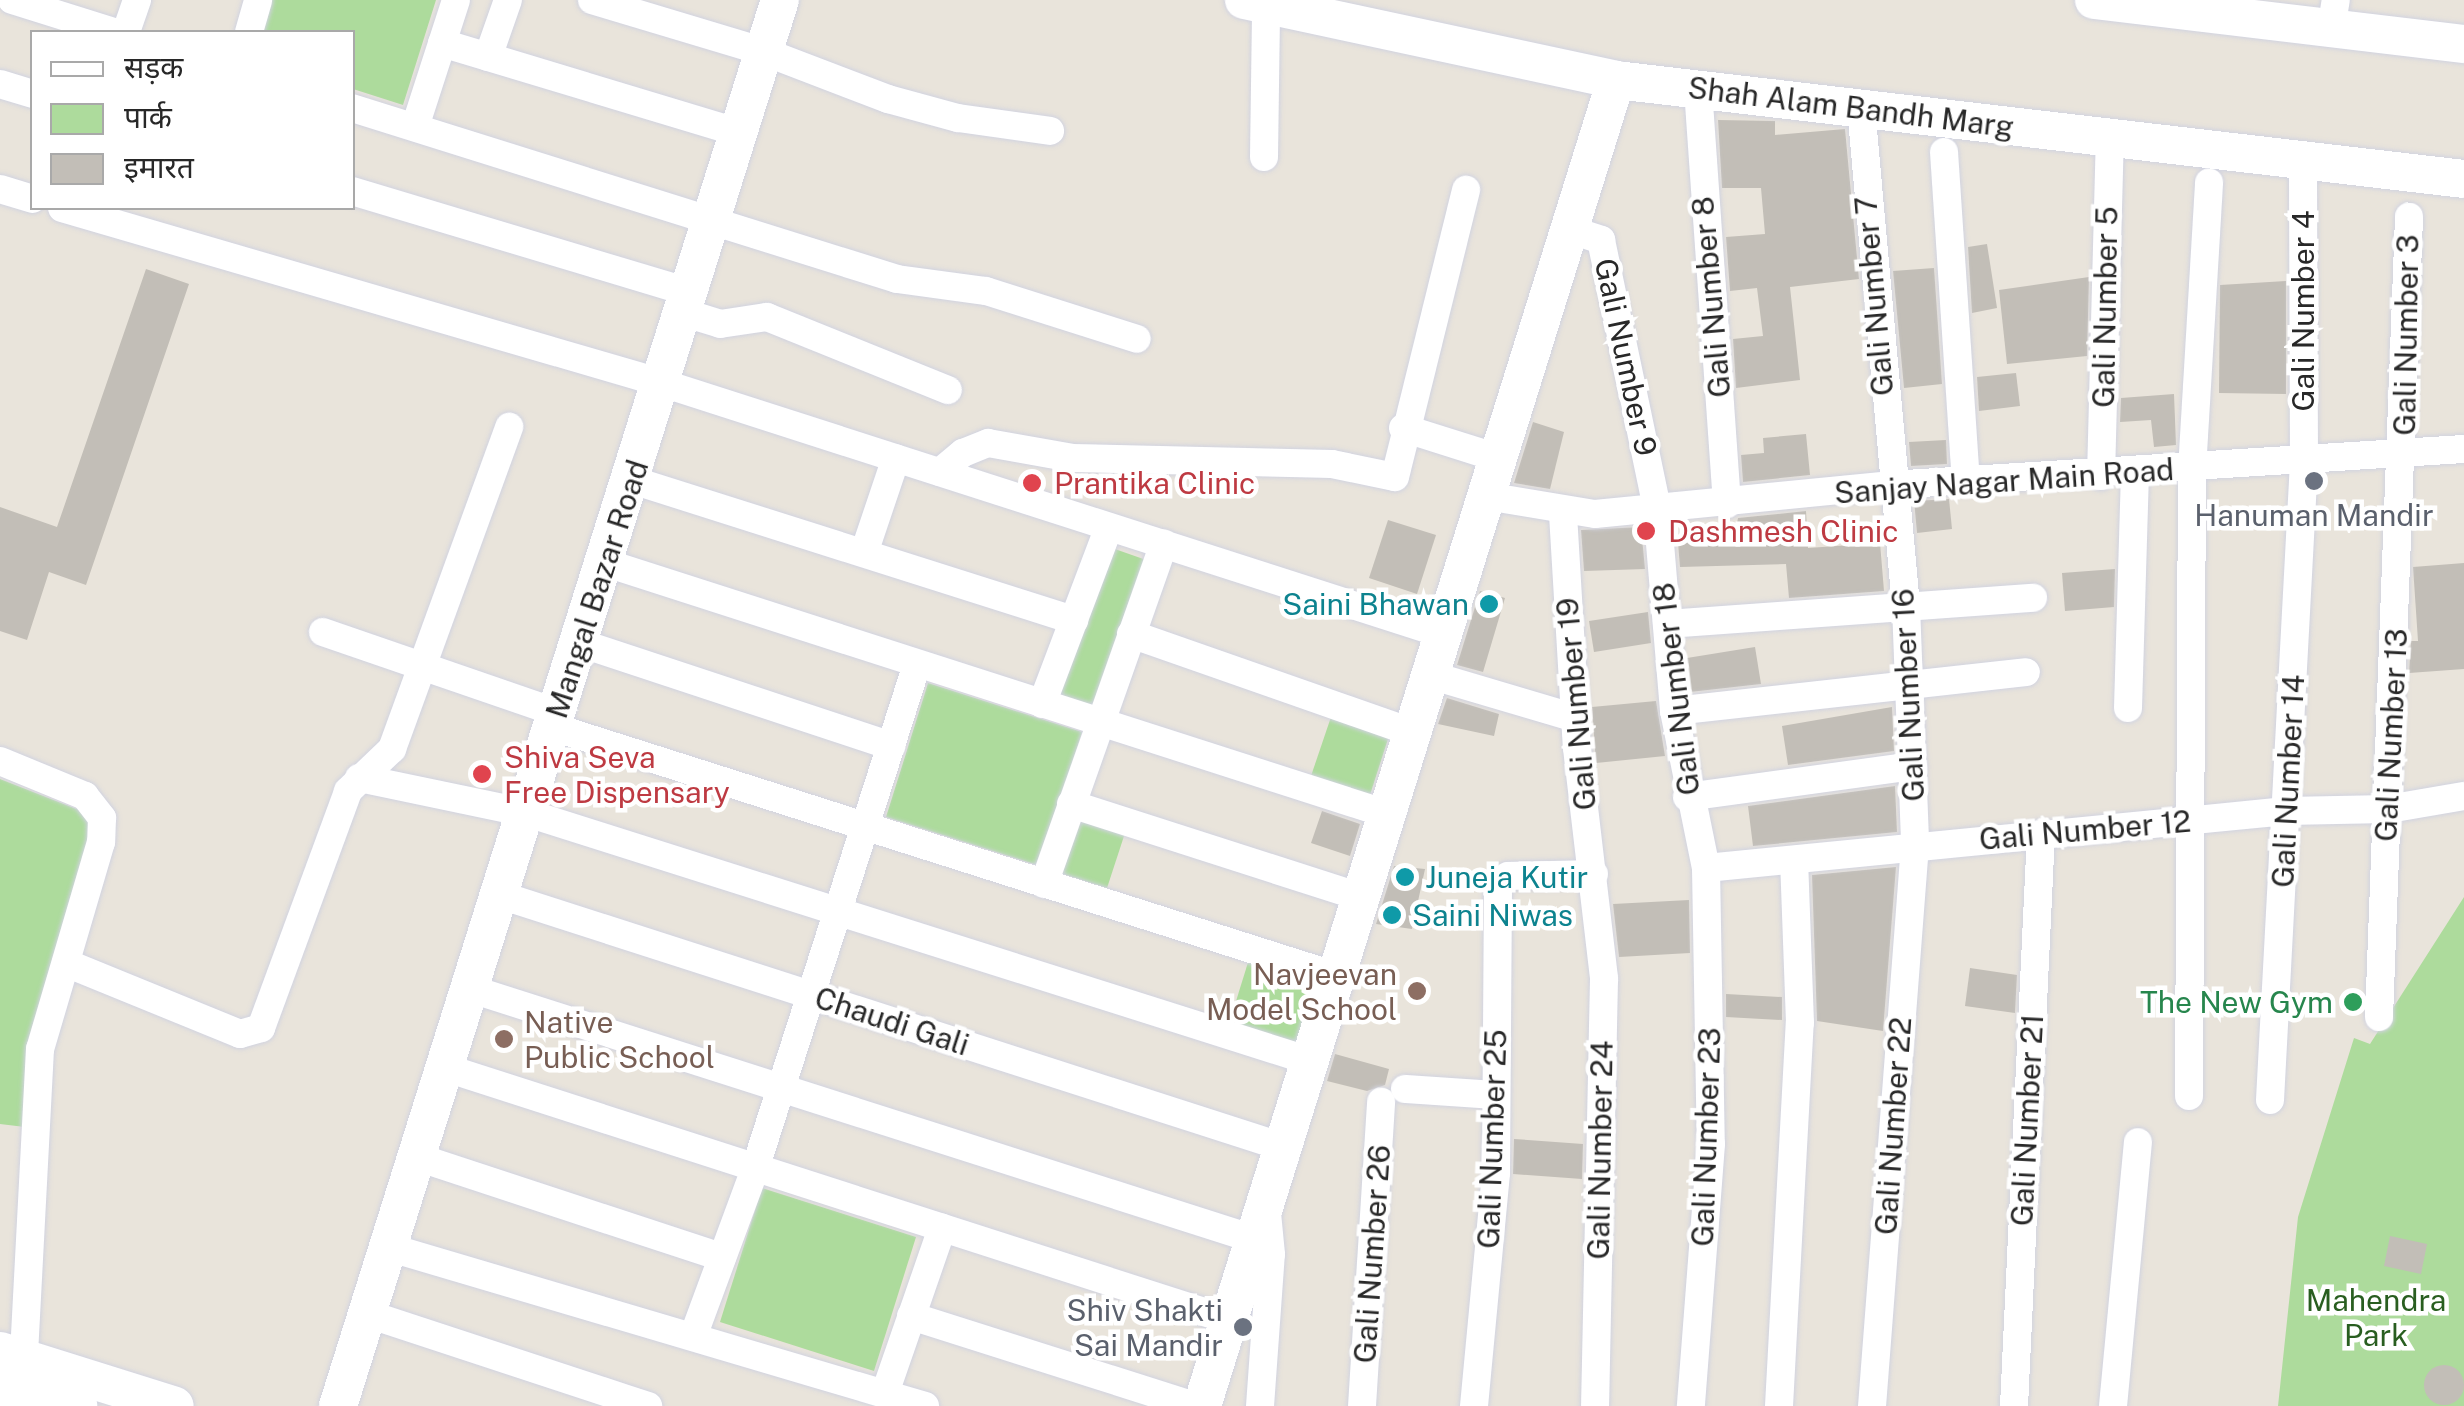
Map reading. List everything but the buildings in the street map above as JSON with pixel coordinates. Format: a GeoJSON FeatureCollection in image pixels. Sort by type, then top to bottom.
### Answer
{"type":"FeatureCollection","features":[{"type":"Feature","properties":{"kind":"street"},"geometry":{"type":"LineString","coordinates":[[12,0],[108,30]]}},
{"type":"Feature","properties":{"kind":"street"},"geometry":{"type":"LineString","coordinates":[[127,30],[137,0]]}},
{"type":"Feature","properties":{"kind":"street"},"geometry":{"type":"LineString","coordinates":[[250,30],[258,0]]}},
{"type":"Feature","properties":{"kind":"street"},"geometry":{"type":"LineString","coordinates":[[414,128],[456,0]]}},
{"type":"Feature","properties":{"kind":"street"},"geometry":{"type":"LineString","coordinates":[[488,57],[508,0]]}},
{"type":"Feature","properties":{"kind":"street"},"geometry":{"type":"LineString","coordinates":[[592,0],[765,52],[940,113],[1050,131]]}},
{"type":"Feature","properties":{"kind":"street","name":"Mangal Bazar Road"},"geometry":{"type":"LineString","coordinates":[[338,1406],[391,1248],[780,0]]}},
{"type":"Feature","properties":{"kind":"street"},"geometry":{"type":"LineString","coordinates":[[2094,0],[2333,15],[2464,44]]}},
{"type":"Feature","properties":{"kind":"street"},"geometry":{"type":"LineString","coordinates":[[1255,3],[1264,157]]}},
{"type":"Feature","properties":{"kind":"street","name":"Shah Alam Bandh Marg"},"geometry":{"type":"LineString","coordinates":[[1255,3],[1616,80],[2464,179]]}},
{"type":"Feature","properties":{"kind":"street"},"geometry":{"type":"LineString","coordinates":[[442,43],[740,133]]}},
{"type":"Feature","properties":{"kind":"street"},"geometry":{"type":"LineString","coordinates":[[1202,1406],[1616,80]]}},
{"type":"Feature","properties":{"kind":"street"},"geometry":{"type":"LineString","coordinates":[[0,84],[30,93]]}},
{"type":"Feature","properties":{"kind":"street","name":"Gali Number 8"},"geometry":{"type":"LineString","coordinates":[[1698,89],[1727,504]]}},
{"type":"Feature","properties":{"kind":"street","name":"Gali Number 7"},"geometry":{"type":"LineString","coordinates":[[1860,108],[1890,485]]}},
{"type":"Feature","properties":{"kind":"street"},"geometry":{"type":"LineString","coordinates":[[355,109],[897,278],[986,291],[1137,339]]}},
{"type":"Feature","properties":{"kind":"street","name":"Gali Number 5"},"geometry":{"type":"LineString","coordinates":[[2101,476],[2110,137]]}},
{"type":"Feature","properties":{"kind":"street"},"geometry":{"type":"LineString","coordinates":[[1944,152],[1966,481]]}},
{"type":"Feature","properties":{"kind":"street","name":"Gali Number 4"},"geometry":{"type":"LineString","coordinates":[[2303,161],[2304,462]]}},
{"type":"Feature","properties":{"kind":"street"},"geometry":{"type":"LineString","coordinates":[[2189,1096],[2186,820],[2192,470],[2209,183]]}},
{"type":"Feature","properties":{"kind":"street"},"geometry":{"type":"LineString","coordinates":[[0,189],[30,198]]}},
{"type":"Feature","properties":{"kind":"street"},"geometry":{"type":"LineString","coordinates":[[940,472],[963,452],[988,443],[1072,458],[1315,464],[1395,477],[1404,428],[1466,190]]}},
{"type":"Feature","properties":{"kind":"street"},"geometry":{"type":"LineString","coordinates":[[355,192],[688,303],[720,324],[767,317],[948,390]]}},
{"type":"Feature","properties":{"kind":"street"},"geometry":{"type":"LineString","coordinates":[[69,210],[662,384],[1443,634]]}},
{"type":"Feature","properties":{"kind":"street","name":"Gali Number 3"},"geometry":{"type":"LineString","coordinates":[[2404,454],[2409,217]]}},
{"type":"Feature","properties":{"kind":"street","name":"Gali Number 9"},"geometry":{"type":"LineString","coordinates":[[1568,229],[1601,240],[1657,508]]}},
{"type":"Feature","properties":{"kind":"street"},"geometry":{"type":"LineString","coordinates":[[66,963],[240,1034],[261,1028],[348,790],[392,749],[509,427]]}},
{"type":"Feature","properties":{"kind":"street"},"geometry":{"type":"LineString","coordinates":[[1404,428],[1498,458]]}},
{"type":"Feature","properties":{"kind":"street","name":"Sanjay Nagar Main Road"},"geometry":{"type":"LineString","coordinates":[[1486,496],[1562,514],[1727,504],[1890,485],[2135,474],[2464,449]]}},
{"type":"Feature","properties":{"kind":"street","name":"Gali Number 13"},"geometry":{"type":"LineString","coordinates":[[2379,1017],[2404,454]]}},
{"type":"Feature","properties":{"kind":"street"},"geometry":{"type":"LineString","coordinates":[[864,553],[896,458]]}},
{"type":"Feature","properties":{"kind":"street","name":"Gali Number 14"},"geometry":{"type":"LineString","coordinates":[[2270,1100],[2304,462]]}},
{"type":"Feature","properties":{"kind":"street"},"geometry":{"type":"LineString","coordinates":[[2128,708],[2135,474]]}},
{"type":"Feature","properties":{"kind":"street"},"geometry":{"type":"LineString","coordinates":[[632,480],[1074,620]]}},
{"type":"Feature","properties":{"kind":"street","name":"Gali Number 16"},"geometry":{"type":"LineString","coordinates":[[1890,485],[1906,606],[1915,845]]}},
{"type":"Feature","properties":{"kind":"street","name":"Gali Number 18"},"geometry":{"type":"LineString","coordinates":[[1657,508],[1674,711],[1687,797],[1706,868]]}},
{"type":"Feature","properties":{"kind":"street","name":"Gali Number 19"},"geometry":{"type":"LineString","coordinates":[[1562,514],[1574,718],[1595,884]]}},
{"type":"Feature","properties":{"kind":"street"},"geometry":{"type":"LineString","coordinates":[[1042,704],[1109,527]]}},
{"type":"Feature","properties":{"kind":"street"},"geometry":{"type":"LineString","coordinates":[[1044,884],[1164,544]]}},
{"type":"Feature","properties":{"kind":"street"},"geometry":{"type":"LineString","coordinates":[[606,563],[1387,814]]}},
{"type":"Feature","properties":{"kind":"street"},"geometry":{"type":"LineString","coordinates":[[1667,624],[2033,598]]}},
{"type":"Feature","properties":{"kind":"street"},"geometry":{"type":"LineString","coordinates":[[323,632],[556,720],[866,828],[1336,976]]}},
{"type":"Feature","properties":{"kind":"street"},"geometry":{"type":"LineString","coordinates":[[1131,634],[1412,733]]}},
{"type":"Feature","properties":{"kind":"street"},"geometry":{"type":"LineString","coordinates":[[580,643],[891,746]]}},
{"type":"Feature","properties":{"kind":"street"},"geometry":{"type":"LineString","coordinates":[[694,1334],[755,1169],[917,664]]}},
{"type":"Feature","properties":{"kind":"street"},"geometry":{"type":"LineString","coordinates":[[1674,711],[2026,672]]}},
{"type":"Feature","properties":{"kind":"street"},"geometry":{"type":"LineString","coordinates":[[1430,675],[1574,718]]}},
{"type":"Feature","properties":{"kind":"street"},"geometry":{"type":"LineString","coordinates":[[0,761],[85,796],[102,818],[102,842],[40,1049],[9,1377]]}},
{"type":"Feature","properties":{"kind":"street"},"geometry":{"type":"LineString","coordinates":[[1687,797],[1913,766]]}},
{"type":"Feature","properties":{"kind":"street"},"geometry":{"type":"LineString","coordinates":[[359,778],[526,813],[1310,1061]]}},
{"type":"Feature","properties":{"kind":"street","name":"Gali Number 12"},"geometry":{"type":"LineString","coordinates":[[1706,868],[2286,811],[2388,809],[2464,796]]}},
{"type":"Feature","properties":{"kind":"street"},"geometry":{"type":"LineString","coordinates":[[1071,804],[1361,898]]}},
{"type":"Feature","properties":{"kind":"street","name":"Gali Number 21"},"geometry":{"type":"LineString","coordinates":[[2014,1406],[2041,834]]}},
{"type":"Feature","properties":{"kind":"street","name":"Gali Number 22"},"geometry":{"type":"LineString","coordinates":[[1872,1406],[1915,845]]}},
{"type":"Feature","properties":{"kind":"street"},"geometry":{"type":"LineString","coordinates":[[1779,1406],[1800,1023],[1794,862]]}},
{"type":"Feature","properties":{"kind":"street","name":"Gali Number 23"},"geometry":{"type":"LineString","coordinates":[[1692,1406],[1711,1144],[1706,868]]}},
{"type":"Feature","properties":{"kind":"street","name":"Gali Number 25"},"geometry":{"type":"LineString","coordinates":[[1474,1406],[1496,1095],[1498,883],[1508,876],[1595,884]]}},
{"type":"Feature","properties":{"kind":"street","name":"Gali Number 24"},"geometry":{"type":"LineString","coordinates":[[1594,1406],[1604,979],[1595,884]]}},
{"type":"Feature","properties":{"kind":"street","name":"Chaudi Gali"},"geometry":{"type":"LineString","coordinates":[[500,895],[1283,1146]]}},
{"type":"Feature","properties":{"kind":"street"},"geometry":{"type":"LineString","coordinates":[[470,989],[1254,1239]]}},
{"type":"Feature","properties":{"kind":"street"},"geometry":{"type":"LineString","coordinates":[[446,1068],[1229,1320]]}},
{"type":"Feature","properties":{"kind":"street","name":"Gali Number 26"},"geometry":{"type":"LineString","coordinates":[[1362,1406],[1393,1096],[1496,1095]]}},
{"type":"Feature","properties":{"kind":"street"},"geometry":{"type":"LineString","coordinates":[[2114,1406],[2138,1142]]}},
{"type":"Feature","properties":{"kind":"street"},"geometry":{"type":"LineString","coordinates":[[417,1157],[722,1257]]}},
{"type":"Feature","properties":{"kind":"street"},"geometry":{"type":"LineString","coordinates":[[1260,1406],[1271,1254],[1266,1201]]}},
{"type":"Feature","properties":{"kind":"street"},"geometry":{"type":"LineString","coordinates":[[885,1394],[942,1228]]}},
{"type":"Feature","properties":{"kind":"street"},"geometry":{"type":"LineString","coordinates":[[391,1248],[694,1334],[925,1406]]}},
{"type":"Feature","properties":{"kind":"street"},"geometry":{"type":"LineString","coordinates":[[368,1314],[648,1406]]}},
{"type":"Feature","properties":{"kind":"street"},"geometry":{"type":"LineString","coordinates":[[912,1316],[1194,1406]]}},
{"type":"Feature","properties":{"kind":"street"},"geometry":{"type":"LineString","coordinates":[[9,1377],[78,1406]]}},
{"type":"Feature","properties":{"kind":"street"},"geometry":{"type":"LineString","coordinates":[[9,1377],[175,1406]]}},
{"type":"Feature","properties":{"kind":"green space"},"geometry":{"type":"Polygon","coordinates":[[[266,0],[436,0],[403,105],[355,90],[355,30],[257,30],[266,0]]]}},
{"type":"Feature","properties":{"kind":"green space"},"geometry":{"type":"Polygon","coordinates":[[[1112,548],[1149,561],[1095,709],[1055,697],[1112,548]]]}},
{"type":"Feature","properties":{"kind":"green space"},"geometry":{"type":"Polygon","coordinates":[[[928,683],[1082,732],[1040,866],[886,817],[928,683]]]}},
{"type":"Feature","properties":{"kind":"green space"},"geometry":{"type":"Polygon","coordinates":[[[1331,717],[1389,736],[1370,795],[1311,776],[1331,717]]]}},
{"type":"Feature","properties":{"kind":"green space"},"geometry":{"type":"Polygon","coordinates":[[[0,779],[102,819],[25,1127],[0,1124],[0,779]]]}},
{"type":"Feature","properties":{"kind":"green space"},"geometry":{"type":"Polygon","coordinates":[[[1078,818],[1125,833],[1107,888],[1060,873],[1078,818]]]}},
{"type":"Feature","properties":{"kind":"green space","name":"Mahendra Park"},"geometry":{"type":"Polygon","coordinates":[[[2464,897],[2464,1406],[2278,1406],[2298,1217],[2354,1038],[2370,1044],[2464,897]]]}},
{"type":"Feature","properties":{"kind":"green space"},"geometry":{"type":"Polygon","coordinates":[[[1250,956],[1325,980],[1303,1050],[1228,1027],[1250,956]]]}},
{"type":"Feature","properties":{"kind":"green space"},"geometry":{"type":"Polygon","coordinates":[[[762,1188],[916,1237],[874,1371],[720,1322],[762,1188]]]}},
{"type":"Feature","properties":{"kind":"place","name":"Hanuman Mandir"},"geometry":{"type":"Point","coordinates":[2314,481]}},
{"type":"Feature","properties":{"kind":"place","name":"Prantika Clinic"},"geometry":{"type":"Point","coordinates":[1032,483]}},
{"type":"Feature","properties":{"kind":"place","name":"Dashmesh Clinic"},"geometry":{"type":"Point","coordinates":[1646,531]}},
{"type":"Feature","properties":{"kind":"place","name":"Saini Bhawan"},"geometry":{"type":"Point","coordinates":[1489,604]}},
{"type":"Feature","properties":{"kind":"place","name":"Shiva Seva Free Dispensary"},"geometry":{"type":"Point","coordinates":[482,774]}},
{"type":"Feature","properties":{"kind":"place","name":"Juneja Kutir"},"geometry":{"type":"Point","coordinates":[1405,877]}},
{"type":"Feature","properties":{"kind":"place","name":"Saini Niwas"},"geometry":{"type":"Point","coordinates":[1392,915]}},
{"type":"Feature","properties":{"kind":"place","name":"Navjeevan Model School"},"geometry":{"type":"Point","coordinates":[1417,991]}},
{"type":"Feature","properties":{"kind":"place","name":"The New Gym"},"geometry":{"type":"Point","coordinates":[2353,1002]}},
{"type":"Feature","properties":{"kind":"place","name":"Native Public School"},"geometry":{"type":"Point","coordinates":[504,1039]}},
{"type":"Feature","properties":{"kind":"place","name":"Shiv Shakti Sai Mandir"},"geometry":{"type":"Point","coordinates":[1243,1327]}}]}
